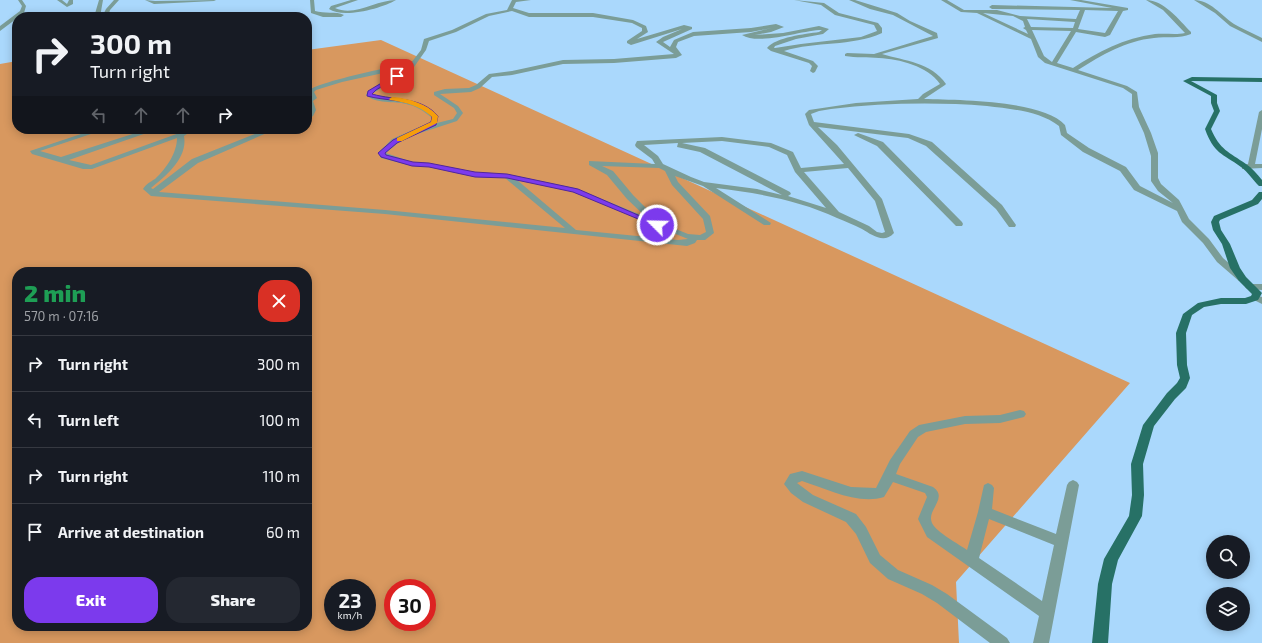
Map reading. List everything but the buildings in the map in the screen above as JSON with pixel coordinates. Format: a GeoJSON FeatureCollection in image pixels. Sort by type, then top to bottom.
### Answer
{"type":"FeatureCollection","features":[{"type":"Feature","properties":{"kind":"main road"},"geometry":{"type":"LineString","coordinates":[[1262,80],[1192,78],[1186,81],[1214,95],[1214,103],[1217,111],[1208,129],[1216,148],[1248,167],[1262,184]]}},
{"type":"Feature","properties":{"kind":"main road"},"geometry":{"type":"LineString","coordinates":[[1100,643],[1105,584],[1111,559],[1135,516],[1138,494],[1137,464],[1149,425],[1171,396],[1182,385],[1185,378],[1182,365],[1181,333],[1188,314],[1201,305],[1258,299],[1257,293],[1246,283],[1235,268],[1226,244],[1217,230],[1215,222],[1217,218],[1261,198]]}},
{"type":"Feature","properties":{"kind":"street"},"geometry":{"type":"LineString","coordinates":[[20,0],[24,6],[22,12]]}},
{"type":"Feature","properties":{"kind":"street"},"geometry":{"type":"LineString","coordinates":[[59,0],[66,6],[71,4],[71,0]]}},
{"type":"Feature","properties":{"kind":"street"},"geometry":{"type":"LineString","coordinates":[[98,12],[101,0]]}},
{"type":"Feature","properties":{"kind":"street"},"geometry":{"type":"LineString","coordinates":[[107,12],[117,0]]}},
{"type":"Feature","properties":{"kind":"street"},"geometry":{"type":"LineString","coordinates":[[148,0],[154,3],[214,0]]}},
{"type":"Feature","properties":{"kind":"street"},"geometry":{"type":"LineString","coordinates":[[312,0],[313,12],[323,15],[341,15],[394,0]]}},
{"type":"Feature","properties":{"kind":"street"},"geometry":{"type":"LineString","coordinates":[[355,12],[336,12],[332,9],[333,7],[356,0]]}},
{"type":"Feature","properties":{"kind":"street"},"geometry":{"type":"LineString","coordinates":[[529,0],[515,1],[509,11],[488,15],[454,31],[426,40],[423,52],[415,65],[370,92],[369,95],[381,98],[399,99],[425,107],[435,116],[434,123],[395,141],[382,153],[384,156],[412,164],[429,165],[475,174],[507,176],[575,190],[657,225],[693,238],[702,238],[710,233],[708,218],[675,183],[655,158],[639,146],[640,143],[685,145],[702,150],[765,184],[803,202],[836,214],[866,228],[874,234],[884,236],[890,233],[879,201],[834,147],[811,124],[808,114],[819,109],[920,101],[1017,108],[1052,117],[1061,124],[1063,127],[1063,134],[1068,139],[1123,169],[1137,188],[1181,210]]}},
{"type":"Feature","properties":{"kind":"street"},"geometry":{"type":"LineString","coordinates":[[777,50],[862,38],[880,32],[876,24],[837,14],[822,4],[796,0]]}},
{"type":"Feature","properties":{"kind":"street"},"geometry":{"type":"LineString","coordinates":[[851,0],[872,8],[895,14],[908,22],[932,32],[936,37],[926,41],[878,52],[877,54],[880,56]]}},
{"type":"Feature","properties":{"kind":"street"},"geometry":{"type":"LineString","coordinates":[[944,0],[963,11],[1079,21]]}},
{"type":"Feature","properties":{"kind":"street"},"geometry":{"type":"LineString","coordinates":[[1072,0],[1123,9]]}},
{"type":"Feature","properties":{"kind":"street"},"geometry":{"type":"LineString","coordinates":[[1074,70],[1108,49],[1154,36],[1184,35],[1189,33],[1165,9],[1148,0]]}},
{"type":"Feature","properties":{"kind":"street"},"geometry":{"type":"LineString","coordinates":[[1196,0],[1217,12],[1232,25],[1262,40]]}},
{"type":"Feature","properties":{"kind":"street"},"geometry":{"type":"LineString","coordinates":[[1026,28],[1074,30],[1107,35],[1127,4],[1125,2]]}},
{"type":"Feature","properties":{"kind":"street"},"geometry":{"type":"LineString","coordinates":[[1017,16],[1025,7]]}},
{"type":"Feature","properties":{"kind":"street"},"geometry":{"type":"LineString","coordinates":[[1032,38],[970,8],[1055,7],[1123,9]]}},
{"type":"Feature","properties":{"kind":"street"},"geometry":{"type":"LineString","coordinates":[[1046,19],[1055,7]]}},
{"type":"Feature","properties":{"kind":"street"},"geometry":{"type":"LineString","coordinates":[[511,9],[529,15],[593,15],[633,22],[644,27],[645,32],[629,42],[631,43],[684,27],[689,27],[690,28],[659,42],[679,55]]}},
{"type":"Feature","properties":{"kind":"street"},"geometry":{"type":"LineString","coordinates":[[1053,64],[1074,30],[1084,9]]}},
{"type":"Feature","properties":{"kind":"street"},"geometry":{"type":"LineString","coordinates":[[1017,16],[1025,20],[1026,28],[1041,57],[1053,64],[1125,87],[1135,93],[1134,102],[1136,112],[1145,127],[1156,159],[1155,180],[1161,190],[1179,204],[1185,220],[1206,241],[1226,266],[1246,283],[1262,287]]}},
{"type":"Feature","properties":{"kind":"street"},"geometry":{"type":"LineString","coordinates":[[0,29],[12,20]]}},
{"type":"Feature","properties":{"kind":"street"},"geometry":{"type":"LineString","coordinates":[[679,55],[673,47],[676,41],[693,34],[751,30],[776,26],[781,27],[769,31],[744,35],[753,37],[795,33],[820,28],[826,29],[821,33],[795,38],[773,45],[770,48],[783,54],[812,62],[815,66],[813,71]]}},
{"type":"Feature","properties":{"kind":"street"},"geometry":{"type":"LineString","coordinates":[[413,133],[455,120],[460,113],[456,107],[436,93],[472,90],[479,87],[488,76],[512,73],[563,62],[665,58],[679,55]]}},
{"type":"Feature","properties":{"kind":"street"},"geometry":{"type":"LineString","coordinates":[[847,55],[880,56],[901,61],[931,72],[940,79],[942,84],[941,87],[929,92],[922,97],[920,101]]}},
{"type":"Feature","properties":{"kind":"street"},"geometry":{"type":"LineString","coordinates":[[312,91],[314,89],[340,81],[399,67],[415,65]]}},
{"type":"Feature","properties":{"kind":"street"},"geometry":{"type":"LineString","coordinates":[[1262,112],[1248,167],[1262,166]]}},
{"type":"Feature","properties":{"kind":"street"},"geometry":{"type":"LineString","coordinates":[[811,124],[909,136],[929,144],[999,207],[1012,225]]}},
{"type":"Feature","properties":{"kind":"street"},"geometry":{"type":"LineString","coordinates":[[825,126],[865,137],[880,144],[959,224]]}},
{"type":"Feature","properties":{"kind":"street"},"geometry":{"type":"LineString","coordinates":[[87,134],[34,151],[39,154],[63,159],[86,167],[92,167],[180,134],[181,140],[178,155],[159,179],[149,185],[147,189],[163,195],[386,212],[678,243],[687,242],[693,238]]}},
{"type":"Feature","properties":{"kind":"street"},"geometry":{"type":"LineString","coordinates":[[63,159],[140,134]]}},
{"type":"Feature","properties":{"kind":"street"},"geometry":{"type":"LineString","coordinates":[[153,192],[194,161],[262,134]]}},
{"type":"Feature","properties":{"kind":"street"},"geometry":{"type":"LineString","coordinates":[[661,143],[707,139],[771,145],[790,154],[798,170],[836,214]]}},
{"type":"Feature","properties":{"kind":"street"},"geometry":{"type":"LineString","coordinates":[[657,225],[656,220],[614,181],[610,173],[592,163],[664,168],[704,184],[767,223]]}},
{"type":"Feature","properties":{"kind":"street"},"geometry":{"type":"LineString","coordinates":[[798,170],[849,166]]}},
{"type":"Feature","properties":{"kind":"street"},"geometry":{"type":"LineString","coordinates":[[507,176],[574,232]]}},
{"type":"Feature","properties":{"kind":"street"},"geometry":{"type":"LineString","coordinates":[[704,184],[757,191],[803,202]]}},
{"type":"Feature","properties":{"kind":"street"},"geometry":{"type":"LineString","coordinates":[[1002,643],[982,630],[963,612],[931,592],[908,583],[891,573],[875,558],[859,527],[852,518],[842,512],[804,497],[799,494],[790,484],[792,479],[796,476],[802,476],[859,494],[872,495],[880,493],[894,464],[914,434],[923,428],[966,420],[1000,420],[1020,414]]}},
{"type":"Feature","properties":{"kind":"street"},"geometry":{"type":"LineString","coordinates":[[889,476],[929,490],[933,493],[933,497],[924,520],[925,526],[948,546],[1047,613]]}},
{"type":"Feature","properties":{"kind":"street"},"geometry":{"type":"LineString","coordinates":[[1041,643],[1073,485]]}},
{"type":"Feature","properties":{"kind":"street"},"geometry":{"type":"LineString","coordinates":[[971,561],[985,512],[988,488]]}},
{"type":"Feature","properties":{"kind":"street"},"geometry":{"type":"LineString","coordinates":[[985,512],[1062,542]]}},
{"type":"Feature","properties":{"kind":"shaded area"},"geometry":{"type":"Polygon","coordinates":[[[381,40],[1130,383],[956,582],[959,643],[0,643],[0,64],[12,62],[12,134],[312,134],[312,49],[381,40]]]}},
{"type":"Feature","properties":{"kind":"slow traffic"},"geometry":{"type":"LineString","coordinates":[[392,99],[399,99],[425,107],[435,116],[434,123],[399,139]]}},
{"type":"Feature","properties":{"kind":"route"},"geometry":{"type":"LineString","coordinates":[[397,76],[374,89],[369,95],[372,97],[399,99],[425,107],[435,116],[434,123],[395,141],[382,153],[384,156],[412,164],[429,165],[475,174],[507,176],[575,190],[657,225]]}}]}
